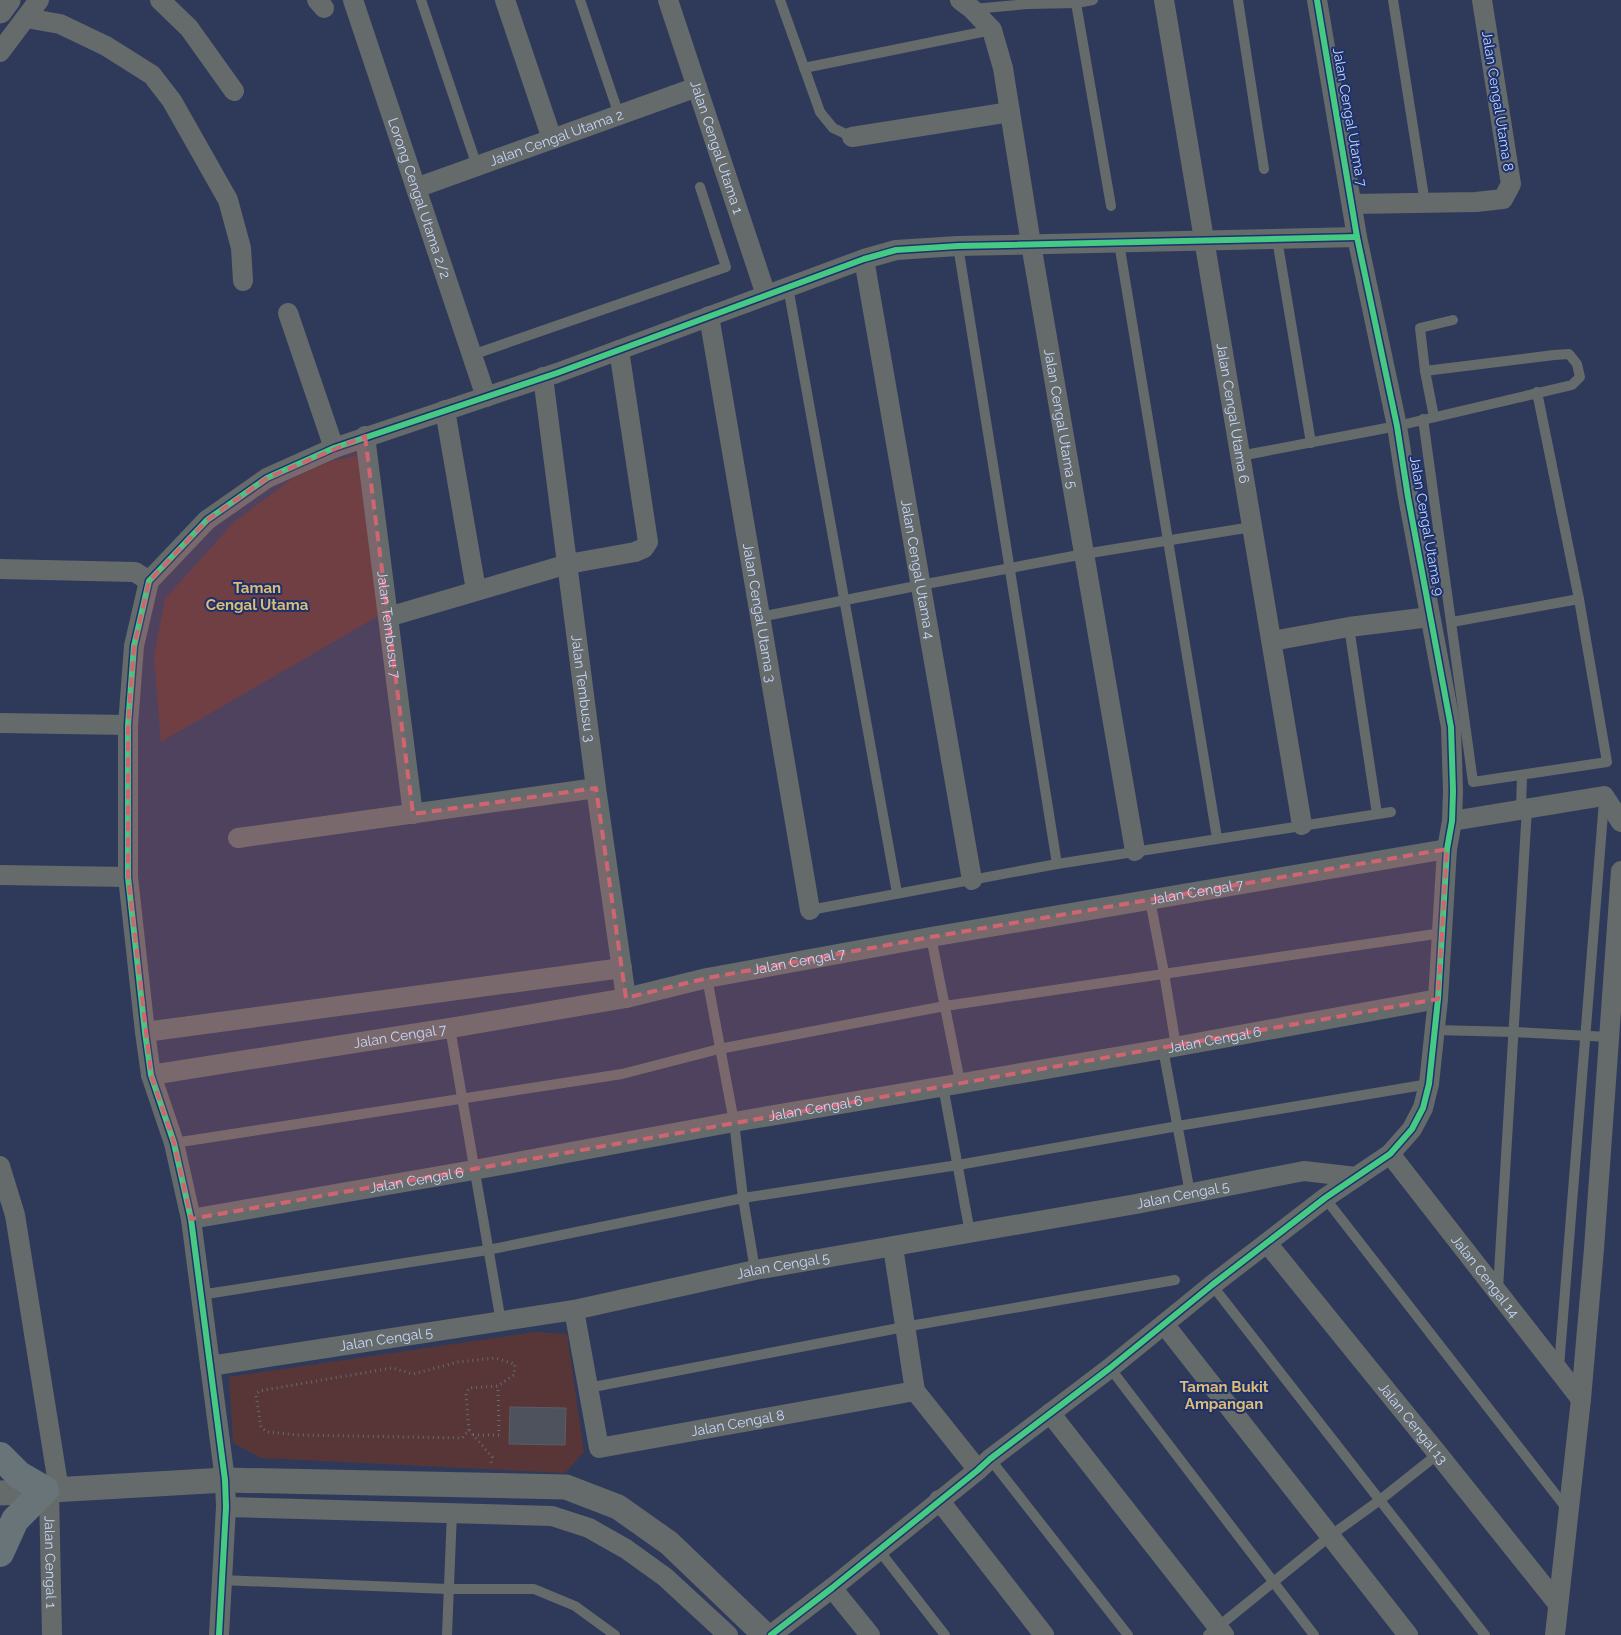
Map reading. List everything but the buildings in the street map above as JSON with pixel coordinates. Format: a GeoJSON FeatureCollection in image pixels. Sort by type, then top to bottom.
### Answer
{"type":"FeatureCollection","features":[{"type":"Feature","properties":{"kind":"highway"},"geometry":{"type":"LineString","coordinates":[[0,1456],[19,1475],[51,1490],[15,1520],[0,1553]]}},
{"type":"Feature","properties":{"kind":"street"},"geometry":{"type":"LineString","coordinates":[[0,12],[8,0]]}},
{"type":"Feature","properties":{"kind":"street"},"geometry":{"type":"LineString","coordinates":[[0,52],[39,0]]}},
{"type":"Feature","properties":{"kind":"street"},"geometry":{"type":"LineString","coordinates":[[160,0],[189,28],[234,90]]}},
{"type":"Feature","properties":{"kind":"street","name":"Lorong Cengal Utama 2/2"},"geometry":{"type":"LineString","coordinates":[[353,0],[486,397]]}},
{"type":"Feature","properties":{"kind":"street"},"geometry":{"type":"LineString","coordinates":[[505,0],[552,139]]}},
{"type":"Feature","properties":{"kind":"street","name":"Jalan Cengal Utama 1"},"geometry":{"type":"LineString","coordinates":[[668,0],[766,295]]}},
{"type":"Feature","properties":{"kind":"street","name":"Jalan Cengal Utama 6"},"geometry":{"type":"LineString","coordinates":[[1164,0],[1302,825]]}},
{"type":"Feature","properties":{"kind":"street","name":"Jalan Cengal Utama 7"},"geometry":{"type":"LineString","coordinates":[[1318,0],[1357,237]]}},
{"type":"Feature","properties":{"kind":"street","name":"Jalan Cengal Utama 8"},"geometry":{"type":"LineString","coordinates":[[1352,204],[1476,202],[1503,199],[1511,184],[1482,0]]}},
{"type":"Feature","properties":{"kind":"street","name":"Jalan Cengal Utama 5"},"geometry":{"type":"LineString","coordinates":[[966,4],[992,30],[1003,68],[1031,244],[1135,851]]}},
{"type":"Feature","properties":{"kind":"street"},"geometry":{"type":"LineString","coordinates":[[26,18],[60,24],[106,46],[152,75],[172,101],[228,200],[241,248],[243,281]]}},
{"type":"Feature","properties":{"kind":"street","name":"Jalan Cengal Utama 2"},"geometry":{"type":"LineString","coordinates":[[416,188],[697,87]]}},
{"type":"Feature","properties":{"kind":"street"},"geometry":{"type":"LineString","coordinates":[[852,137],[1010,112]]}},
{"type":"Feature","properties":{"kind":"street"},"geometry":{"type":"LineString","coordinates":[[219,1635],[226,1507],[225,1480],[191,1219],[174,1143],[151,1074],[144,1032],[128,877],[128,725],[134,646],[149,581],[207,520],[267,478],[334,448],[543,377],[788,287],[896,250],[958,246],[1357,237]]}},
{"type":"Feature","properties":{"kind":"street","name":"Jalan Cengal Utama 9"},"geometry":{"type":"LineString","coordinates":[[771,1635],[1050,1412],[1110,1368],[1212,1285],[1325,1198],[1390,1154],[1412,1129],[1423,1108],[1429,1084],[1435,1030],[1447,849],[1452,821],[1451,727],[1408,497],[1397,426],[1357,237]]}},
{"type":"Feature","properties":{"kind":"street","name":"Jalan Cengal Utama 4"},"geometry":{"type":"LineString","coordinates":[[864,260],[972,880]]}},
{"type":"Feature","properties":{"kind":"street"},"geometry":{"type":"LineString","coordinates":[[288,314],[334,448]]}},
{"type":"Feature","properties":{"kind":"street","name":"Jalan Cengal Utama 3"},"geometry":{"type":"LineString","coordinates":[[709,316],[810,910]]}},
{"type":"Feature","properties":{"kind":"street"},"geometry":{"type":"LineString","coordinates":[[388,617],[568,564],[635,552],[644,548],[648,542],[619,350]]}},
{"type":"Feature","properties":{"kind":"street","name":"Jalan Tembusu 3"},"geometry":{"type":"LineString","coordinates":[[543,377],[596,788],[626,998]]}},
{"type":"Feature","properties":{"kind":"street"},"geometry":{"type":"LineString","coordinates":[[445,410],[476,590]]}},
{"type":"Feature","properties":{"kind":"street","name":"Jalan Tembusu 7"},"geometry":{"type":"LineString","coordinates":[[365,436],[413,814]]}},
{"type":"Feature","properties":{"kind":"street"},"geometry":{"type":"LineString","coordinates":[[0,569],[135,572],[149,581]]}},
{"type":"Feature","properties":{"kind":"street"},"geometry":{"type":"LineString","coordinates":[[1272,641],[1349,627],[1430,617]]}},
{"type":"Feature","properties":{"kind":"street"},"geometry":{"type":"LineString","coordinates":[[0,723],[128,725]]}},
{"type":"Feature","properties":{"kind":"street"},"geometry":{"type":"LineString","coordinates":[[238,838],[596,788]]}},
{"type":"Feature","properties":{"kind":"street"},"geometry":{"type":"LineString","coordinates":[[1452,821],[1604,796],[1621,822]]}},
{"type":"Feature","properties":{"kind":"street","name":"Jalan Cengal 7"},"geometry":{"type":"LineString","coordinates":[[151,1074],[450,1028],[626,998],[707,978],[931,937],[1447,849]]}},
{"type":"Feature","properties":{"kind":"street"},"geometry":{"type":"LineString","coordinates":[[1555,1635],[1581,1399],[1594,1249],[1621,871]]}},
{"type":"Feature","properties":{"kind":"street"},"geometry":{"type":"LineString","coordinates":[[0,875],[128,877]]}},
{"type":"Feature","properties":{"kind":"street"},"geometry":{"type":"LineString","coordinates":[[144,1032],[622,968]]}},
{"type":"Feature","properties":{"kind":"street","name":"Jalan Cengal 6"},"geometry":{"type":"LineString","coordinates":[[191,1219],[1438,999]]}},
{"type":"Feature","properties":{"kind":"street","name":"Jalan Cengal 14"},"geometry":{"type":"LineString","coordinates":[[1390,1154],[1581,1399]]}},
{"type":"Feature","properties":{"kind":"street","name":"Jalan Cengal 1"},"geometry":{"type":"LineString","coordinates":[[0,1166],[15,1215],[51,1490],[52,1635]]}},
{"type":"Feature","properties":{"kind":"street","name":"Jalan Cengal 5"},"geometry":{"type":"LineString","coordinates":[[210,1366],[574,1310],[755,1270],[893,1247],[1304,1171],[1356,1177]]}},
{"type":"Feature","properties":{"kind":"street","name":"Jalan Cengal 13"},"geometry":{"type":"LineString","coordinates":[[1267,1243],[1558,1604]]}},
{"type":"Feature","properties":{"kind":"street"},"geometry":{"type":"LineString","coordinates":[[893,1247],[915,1391],[984,1464]]}},
{"type":"Feature","properties":{"kind":"street","name":"Jalan Cengal 8"},"geometry":{"type":"LineString","coordinates":[[574,1310],[599,1448],[915,1391]]}},
{"type":"Feature","properties":{"kind":"street"},"geometry":{"type":"LineString","coordinates":[[1164,1324],[1408,1635]]}},
{"type":"Feature","properties":{"kind":"street"},"geometry":{"type":"LineString","coordinates":[[1050,1412],[1217,1633]]}},
{"type":"Feature","properties":{"kind":"street"},"geometry":{"type":"LineString","coordinates":[[0,1493],[225,1480],[566,1486],[618,1507],[669,1543],[765,1635]]}},
{"type":"Feature","properties":{"kind":"street"},"geometry":{"type":"LineString","coordinates":[[939,1500],[1044,1635]]}},
{"type":"Feature","properties":{"kind":"street"},"geometry":{"type":"LineString","coordinates":[[226,1507],[552,1516],[589,1528],[626,1549],[665,1577],[728,1635]]}},
{"type":"Feature","properties":{"kind":"street"},"geometry":{"type":"LineString","coordinates":[[832,1588],[870,1635]]}},
{"type":"Feature","properties":{"kind":"lane"},"geometry":{"type":"LineString","coordinates":[[421,0],[477,166]]}},
{"type":"Feature","properties":{"kind":"lane"},"geometry":{"type":"LineString","coordinates":[[580,0],[618,115]]}},
{"type":"Feature","properties":{"kind":"lane"},"geometry":{"type":"LineString","coordinates":[[780,0],[820,112],[833,128],[852,137]]}},
{"type":"Feature","properties":{"kind":"lane"},"geometry":{"type":"LineString","coordinates":[[966,4],[1076,3],[1093,0]]}},
{"type":"Feature","properties":{"kind":"lane"},"geometry":{"type":"LineString","coordinates":[[1238,0],[1264,168]]}},
{"type":"Feature","properties":{"kind":"lane"},"geometry":{"type":"LineString","coordinates":[[1393,0],[1425,203]]}},
{"type":"Feature","properties":{"kind":"lane"},"geometry":{"type":"LineString","coordinates":[[1076,3],[1111,206]]}},
{"type":"Feature","properties":{"kind":"lane"},"geometry":{"type":"LineString","coordinates":[[804,68],[992,30]]}},
{"type":"Feature","properties":{"kind":"lane"},"geometry":{"type":"LineString","coordinates":[[472,354],[726,267],[700,187]]}},
{"type":"Feature","properties":{"kind":"lane"},"geometry":{"type":"LineString","coordinates":[[1277,239],[1311,443]]}},
{"type":"Feature","properties":{"kind":"lane"},"geometry":{"type":"LineString","coordinates":[[1119,243],[1217,838]]}},
{"type":"Feature","properties":{"kind":"lane"},"geometry":{"type":"LineString","coordinates":[[958,246],[1057,864]]}},
{"type":"Feature","properties":{"kind":"lane"},"geometry":{"type":"LineString","coordinates":[[788,287],[897,893]]}},
{"type":"Feature","properties":{"kind":"lane"},"geometry":{"type":"LineString","coordinates":[[1434,417],[1425,371],[1420,328],[1453,320]]}},
{"type":"Feature","properties":{"kind":"lane"},"geometry":{"type":"LineString","coordinates":[[1240,456],[1423,420],[1572,385],[1580,377],[1577,364],[1569,354],[1554,354],[1425,371]]}},
{"type":"Feature","properties":{"kind":"lane"},"geometry":{"type":"LineString","coordinates":[[1423,420],[1473,782],[1607,762],[1579,599],[1536,392]]}},
{"type":"Feature","properties":{"kind":"lane"},"geometry":{"type":"LineString","coordinates":[[760,617],[1084,554],[1252,528]]}},
{"type":"Feature","properties":{"kind":"lane"},"geometry":{"type":"LineString","coordinates":[[1452,622],[1579,599]]}},
{"type":"Feature","properties":{"kind":"lane"},"geometry":{"type":"LineString","coordinates":[[1349,627],[1377,814]]}},
{"type":"Feature","properties":{"kind":"lane"},"geometry":{"type":"LineString","coordinates":[[1497,1293],[1514,1032],[1524,809],[1522,775]]}},
{"type":"Feature","properties":{"kind":"lane"},"geometry":{"type":"LineString","coordinates":[[1558,1370],[1604,796]]}},
{"type":"Feature","properties":{"kind":"lane"},"geometry":{"type":"LineString","coordinates":[[810,910],[1057,864],[1391,812]]}},
{"type":"Feature","properties":{"kind":"lane"},"geometry":{"type":"LineString","coordinates":[[1150,900],[1164,973],[1169,1047],[1178,1126],[1190,1193]]}},
{"type":"Feature","properties":{"kind":"lane"},"geometry":{"type":"LineString","coordinates":[[174,1143],[622,1074],[719,1049],[945,1006],[1442,933]]}},
{"type":"Feature","properties":{"kind":"lane"},"geometry":{"type":"LineString","coordinates":[[931,937],[945,1006],[958,1165],[970,1233]]}},
{"type":"Feature","properties":{"kind":"lane"},"geometry":{"type":"LineString","coordinates":[[707,978],[734,1122],[743,1198],[755,1270]]}},
{"type":"Feature","properties":{"kind":"lane"},"geometry":{"type":"LineString","coordinates":[[450,1028],[500,1322]]}},
{"type":"Feature","properties":{"kind":"lane"},"geometry":{"type":"LineString","coordinates":[[1435,1030],[1609,1037]]}},
{"type":"Feature","properties":{"kind":"lane"},"geometry":{"type":"LineString","coordinates":[[200,1296],[488,1250],[743,1198],[958,1165],[1429,1084]]}},
{"type":"Feature","properties":{"kind":"lane"},"geometry":{"type":"LineString","coordinates":[[1325,1198],[1568,1509]]}},
{"type":"Feature","properties":{"kind":"lane"},"geometry":{"type":"LineString","coordinates":[[588,1388],[904,1327],[1175,1280]]}},
{"type":"Feature","properties":{"kind":"lane"},"geometry":{"type":"LineString","coordinates":[[1212,1285],[1485,1635]]}},
{"type":"Feature","properties":{"kind":"lane"},"geometry":{"type":"LineString","coordinates":[[1110,1368],[1274,1580],[1314,1635]]}},
{"type":"Feature","properties":{"kind":"lane"},"geometry":{"type":"LineString","coordinates":[[1217,1633],[1274,1580],[1438,1454]]}},
{"type":"Feature","properties":{"kind":"lane"},"geometry":{"type":"LineString","coordinates":[[984,1464],[1128,1635]]}},
{"type":"Feature","properties":{"kind":"lane"},"geometry":{"type":"LineString","coordinates":[[447,1635],[452,1512]]}},
{"type":"Feature","properties":{"kind":"lane"},"geometry":{"type":"LineString","coordinates":[[878,1549],[945,1635]]}},
{"type":"Feature","properties":{"kind":"lane"},"geometry":{"type":"LineString","coordinates":[[221,1580],[448,1589],[534,1589],[575,1606],[615,1635]]}},
{"type":"Feature","properties":{"kind":"path"},"geometry":{"type":"LineString","coordinates":[[469,1430],[462,1438],[298,1435],[267,1432],[261,1426],[256,1395],[259,1391],[392,1368],[413,1374],[458,1362],[495,1358],[515,1364],[514,1375],[498,1386],[469,1388],[466,1394],[469,1430],[492,1457],[490,1485]]}},
{"type":"Feature","properties":{"kind":"path"},"geometry":{"type":"LineString","coordinates":[[473,1434],[499,1435],[498,1386]]}},
{"type":"Feature","properties":{"kind":"highlighted area"},"geometry":{"type":"Polygon","coordinates":[[[365,436],[413,814],[596,788],[626,998],[707,978],[931,937],[1447,849],[1438,999],[191,1219],[174,1143],[151,1075],[128,877],[128,725],[134,646],[149,581],[207,520],[267,478],[365,436]]]}},
{"type":"Feature","properties":{"kind":"shaded area"},"geometry":{"type":"Polygon","coordinates":[[[359,455],[378,616],[161,742],[154,656],[165,599],[234,522],[296,476],[332,461],[359,455]]]}},
{"type":"Feature","properties":{"kind":"shaded area"},"geometry":{"type":"Polygon","coordinates":[[[535,1332],[567,1334],[584,1452],[565,1473],[261,1458],[233,1443],[229,1377],[535,1332]]]}},
{"type":"Feature","properties":{"kind":"cycle path"},"geometry":{"type":"LineString","coordinates":[[771,1635],[832,1588],[990,1459],[1110,1368],[1212,1285],[1325,1198],[1390,1154],[1412,1129],[1423,1108],[1429,1084],[1438,999],[1447,849],[1452,821],[1451,727],[1408,497],[1397,426],[1357,237],[1317,0]]}},
{"type":"Feature","properties":{"kind":"cycle path"},"geometry":{"type":"LineString","coordinates":[[219,1635],[226,1507],[225,1480],[191,1219],[174,1143],[151,1075],[128,877],[128,725],[134,646],[149,581],[207,520],[267,478],[334,448],[557,373],[864,259],[896,250],[958,246],[1357,237]]}},
{"type":"Feature","properties":{"kind":"district","name":"Taman Cengal Utama"},"geometry":{"type":"Point","coordinates":[257,596]}},
{"type":"Feature","properties":{"kind":"district","name":"Taman Bukit Ampangan"},"geometry":{"type":"Point","coordinates":[1224,1396]}}]}
